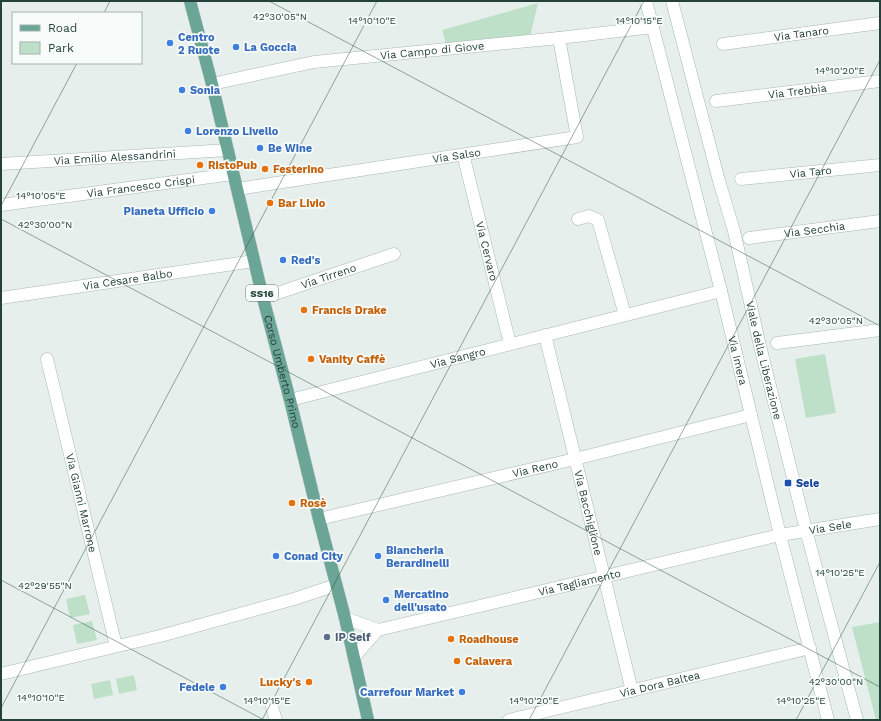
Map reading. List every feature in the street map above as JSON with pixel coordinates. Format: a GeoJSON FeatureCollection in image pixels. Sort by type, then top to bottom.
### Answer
{"type":"FeatureCollection","features":[{"type":"Feature","properties":{"kind":"main road","name":"Corso Umberto Primo"},"geometry":{"type":"LineString","coordinates":[[190,1],[212,84],[318,519],[345,618],[368,720]]}},
{"type":"Feature","properties":{"kind":"street","name":"Via Imera"},"geometry":{"type":"LineString","coordinates":[[646,1],[721,291],[780,535],[828,720]]}},
{"type":"Feature","properties":{"kind":"street","name":"Viale della Liberazione"},"geometry":{"type":"LineString","coordinates":[[672,1],[717,174],[734,231],[760,346],[806,530],[857,720]]}},
{"type":"Feature","properties":{"kind":"street","name":"Via Tanaro"},"geometry":{"type":"LineString","coordinates":[[723,44],[880,23]]}},
{"type":"Feature","properties":{"kind":"street","name":"Via Campo di Giove"},"geometry":{"type":"LineString","coordinates":[[212,84],[314,62],[653,28]]}},
{"type":"Feature","properties":{"kind":"street","name":"Via Salso"},"geometry":{"type":"LineString","coordinates":[[237,189],[577,137],[559,38]]}},
{"type":"Feature","properties":{"kind":"street","name":"Via Trebbia"},"geometry":{"type":"LineString","coordinates":[[716,101],[880,82]]}},
{"type":"Feature","properties":{"kind":"street","name":"Via Emilio Alessandrini"},"geometry":{"type":"LineString","coordinates":[[1,164],[228,150]]}},
{"type":"Feature","properties":{"kind":"street","name":"Via Cervaro"},"geometry":{"type":"LineString","coordinates":[[464,158],[510,344]]}},
{"type":"Feature","properties":{"kind":"street","name":"Via Taro"},"geometry":{"type":"LineString","coordinates":[[741,179],[880,165]]}},
{"type":"Feature","properties":{"kind":"street","name":"Via Francesco Crispi"},"geometry":{"type":"LineString","coordinates":[[1,205],[233,174]]}},
{"type":"Feature","properties":{"kind":"street"},"geometry":{"type":"LineString","coordinates":[[578,219],[589,216],[598,220],[626,315]]}},
{"type":"Feature","properties":{"kind":"street","name":"Via Secchia"},"geometry":{"type":"LineString","coordinates":[[749,238],[880,221]]}},
{"type":"Feature","properties":{"kind":"street","name":"Via Tirreno"},"geometry":{"type":"LineString","coordinates":[[263,298],[394,254]]}},
{"type":"Feature","properties":{"kind":"street","name":"Via Cesare Balbo"},"geometry":{"type":"LineString","coordinates":[[1,298],[254,261]]}},
{"type":"Feature","properties":{"kind":"street","name":"Via Sangro"},"geometry":{"type":"LineString","coordinates":[[290,400],[721,291]]}},
{"type":"Feature","properties":{"kind":"street"},"geometry":{"type":"LineString","coordinates":[[777,343],[880,330]]}},
{"type":"Feature","properties":{"kind":"street","name":"Via Bacchiglione"},"geometry":{"type":"LineString","coordinates":[[545,335],[632,691]]}},
{"type":"Feature","properties":{"kind":"street","name":"Via Gianni Marrone"},"geometry":{"type":"LineString","coordinates":[[47,359],[116,646]]}},
{"type":"Feature","properties":{"kind":"street","name":"Via Reno"},"geometry":{"type":"LineString","coordinates":[[318,519],[575,459],[751,415]]}},
{"type":"Feature","properties":{"kind":"street","name":"Via Sele"},"geometry":{"type":"LineString","coordinates":[[780,535],[880,519]]}},
{"type":"Feature","properties":{"kind":"street","name":"Via Tagliamento"},"geometry":{"type":"LineString","coordinates":[[378,630],[780,535]]}},
{"type":"Feature","properties":{"kind":"street"},"geometry":{"type":"LineString","coordinates":[[1,674],[205,624],[336,585]]}},
{"type":"Feature","properties":{"kind":"street"},"geometry":{"type":"LineString","coordinates":[[345,618],[378,630],[354,657]]}},
{"type":"Feature","properties":{"kind":"street","name":"Via Dora Baltea"},"geometry":{"type":"LineString","coordinates":[[509,720],[810,648]]}},
{"type":"Feature","properties":{"kind":"street"},"geometry":{"type":"LineString","coordinates":[[272,707],[276,720]]}},
{"type":"Feature","properties":{"kind":"green space"},"geometry":{"type":"Polygon","coordinates":[[[538,3],[530,37],[446,44],[442,30],[538,3]]]}},
{"type":"Feature","properties":{"kind":"green space"},"geometry":{"type":"Polygon","coordinates":[[[825,354],[836,413],[806,418],[795,359],[825,354]]]}},
{"type":"Feature","properties":{"kind":"green space"},"geometry":{"type":"Polygon","coordinates":[[[85,595],[90,614],[70,618],[66,599],[85,595]]]}},
{"type":"Feature","properties":{"kind":"green space"},"geometry":{"type":"Polygon","coordinates":[[[92,621],[97,640],[77,644],[73,625],[92,621]]]}},
{"type":"Feature","properties":{"kind":"green space"},"geometry":{"type":"Polygon","coordinates":[[[880,622],[880,720],[876,720],[852,627],[880,622]]]}},
{"type":"Feature","properties":{"kind":"green space"},"geometry":{"type":"Polygon","coordinates":[[[134,675],[137,690],[119,694],[116,679],[134,675]]]}},
{"type":"Feature","properties":{"kind":"green space"},"geometry":{"type":"Polygon","coordinates":[[[110,680],[113,695],[94,699],[91,684],[110,680]]]}},
{"type":"Feature","properties":{"kind":"place","name":"Centro 2 Ruote"},"geometry":{"type":"Point","coordinates":[170,43]}},
{"type":"Feature","properties":{"kind":"place","name":"La Goccia"},"geometry":{"type":"Point","coordinates":[236,47]}},
{"type":"Feature","properties":{"kind":"place","name":"Sonia"},"geometry":{"type":"Point","coordinates":[182,90]}},
{"type":"Feature","properties":{"kind":"place","name":"Lorenzo Livello"},"geometry":{"type":"Point","coordinates":[188,131]}},
{"type":"Feature","properties":{"kind":"place","name":"Be Wine"},"geometry":{"type":"Point","coordinates":[260,148]}},
{"type":"Feature","properties":{"kind":"place","name":"RistoPub"},"geometry":{"type":"Point","coordinates":[200,165]}},
{"type":"Feature","properties":{"kind":"place","name":"Festerino"},"geometry":{"type":"Point","coordinates":[265,169]}},
{"type":"Feature","properties":{"kind":"place","name":"Bar Livio"},"geometry":{"type":"Point","coordinates":[270,203]}},
{"type":"Feature","properties":{"kind":"place","name":"Pianeta Ufficio"},"geometry":{"type":"Point","coordinates":[212,211]}},
{"type":"Feature","properties":{"kind":"place","name":"Red's"},"geometry":{"type":"Point","coordinates":[283,260]}},
{"type":"Feature","properties":{"kind":"place","name":"Francis Drake"},"geometry":{"type":"Point","coordinates":[304,310]}},
{"type":"Feature","properties":{"kind":"place","name":"Vanity Caffè"},"geometry":{"type":"Point","coordinates":[311,359]}},
{"type":"Feature","properties":{"kind":"place","name":"Sele"},"geometry":{"type":"Point","coordinates":[788,483]}},
{"type":"Feature","properties":{"kind":"place","name":"Rosè"},"geometry":{"type":"Point","coordinates":[292,503]}},
{"type":"Feature","properties":{"kind":"place","name":"Conad City"},"geometry":{"type":"Point","coordinates":[276,556]}},
{"type":"Feature","properties":{"kind":"place","name":"Biancheria Berardinelli"},"geometry":{"type":"Point","coordinates":[378,556]}},
{"type":"Feature","properties":{"kind":"place","name":"Mercatino dell'usato"},"geometry":{"type":"Point","coordinates":[386,600]}},
{"type":"Feature","properties":{"kind":"place","name":"IP Self"},"geometry":{"type":"Point","coordinates":[327,637]}},
{"type":"Feature","properties":{"kind":"place","name":"Roadhouse"},"geometry":{"type":"Point","coordinates":[451,639]}},
{"type":"Feature","properties":{"kind":"place","name":"Calavera"},"geometry":{"type":"Point","coordinates":[457,661]}},
{"type":"Feature","properties":{"kind":"place","name":"Lucky's"},"geometry":{"type":"Point","coordinates":[309,682]}},
{"type":"Feature","properties":{"kind":"place","name":"Fedele"},"geometry":{"type":"Point","coordinates":[223,687]}},
{"type":"Feature","properties":{"kind":"place","name":"Carrefour Market"},"geometry":{"type":"Point","coordinates":[462,692]}}]}
